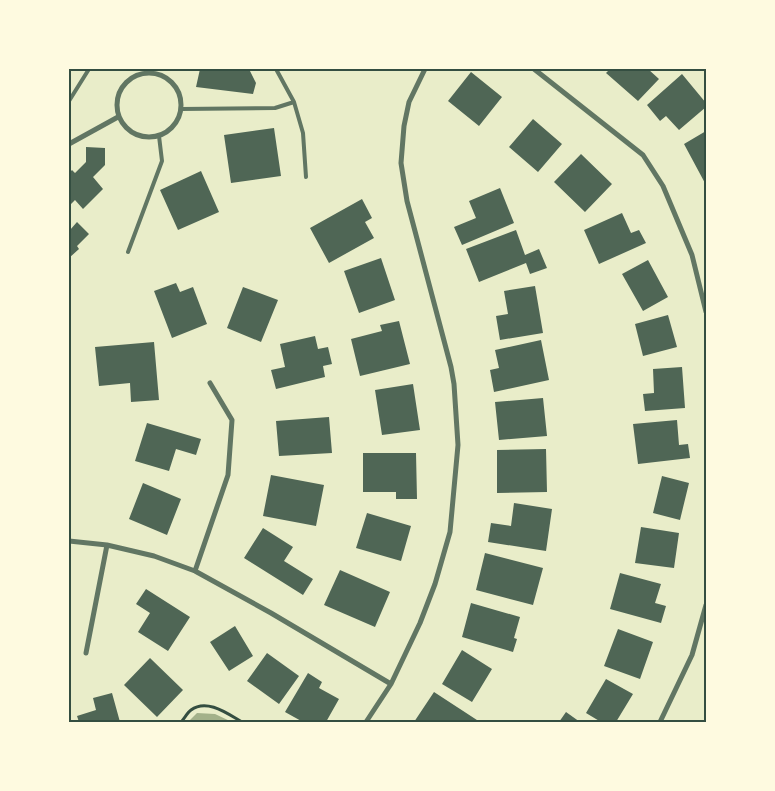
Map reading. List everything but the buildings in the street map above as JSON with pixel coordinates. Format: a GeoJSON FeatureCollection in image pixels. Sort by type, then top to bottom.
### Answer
{"type":"FeatureCollection","features":[{"type":"Feature","properties":{"kind":"street"},"geometry":{"type":"LineString","coordinates":[[162,75],[164,69]]}},
{"type":"Feature","properties":{"kind":"street"},"geometry":{"type":"LineString","coordinates":[[366,722],[391,684],[420,623],[435,584],[450,532],[458,445],[452,367],[407,201],[401,163],[404,126],[409,102],[425,69]]}},
{"type":"Feature","properties":{"kind":"street"},"geometry":{"type":"LineString","coordinates":[[534,69],[643,155],[663,186],[692,255],[706,312]]}},
{"type":"Feature","properties":{"kind":"street"},"geometry":{"type":"LineString","coordinates":[[150,72],[162,75],[169,80],[179,94],[181,109],[178,119],[167,133],[144,138],[124,127],[118,117],[116,99],[128,79],[150,72]]}},
{"type":"Feature","properties":{"kind":"street"},"geometry":{"type":"LineString","coordinates":[[69,144],[118,117]]}},
{"type":"Feature","properties":{"kind":"street"},"geometry":{"type":"LineString","coordinates":[[195,571],[228,475],[232,420],[210,383]]}},
{"type":"Feature","properties":{"kind":"street"},"geometry":{"type":"LineString","coordinates":[[69,541],[107,545],[154,556],[195,571],[271,613],[391,684]]}},
{"type":"Feature","properties":{"kind":"street"},"geometry":{"type":"LineString","coordinates":[[86,653],[107,545]]}},
{"type":"Feature","properties":{"kind":"street"},"geometry":{"type":"LineString","coordinates":[[660,722],[692,655],[706,604]]}},
{"type":"Feature","properties":{"kind":"lane"},"geometry":{"type":"LineString","coordinates":[[69,101],[89,69]]}},
{"type":"Feature","properties":{"kind":"lane"},"geometry":{"type":"LineString","coordinates":[[276,69],[294,102],[303,133],[306,178]]}},
{"type":"Feature","properties":{"kind":"lane"},"geometry":{"type":"LineString","coordinates":[[181,109],[275,108],[294,102]]}},
{"type":"Feature","properties":{"kind":"lane"},"geometry":{"type":"LineString","coordinates":[[128,252],[162,161],[159,136]]}},
{"type":"Feature","properties":{"kind":"path"},"geometry":{"type":"LineString","coordinates":[[181,722],[192,710],[204,705],[222,710],[242,722]]}},
{"type":"Feature","properties":{"kind":"shaded area"},"geometry":{"type":"Polygon","coordinates":[[[197,713],[215,714],[232,722],[188,722],[197,713]]]}}]}
